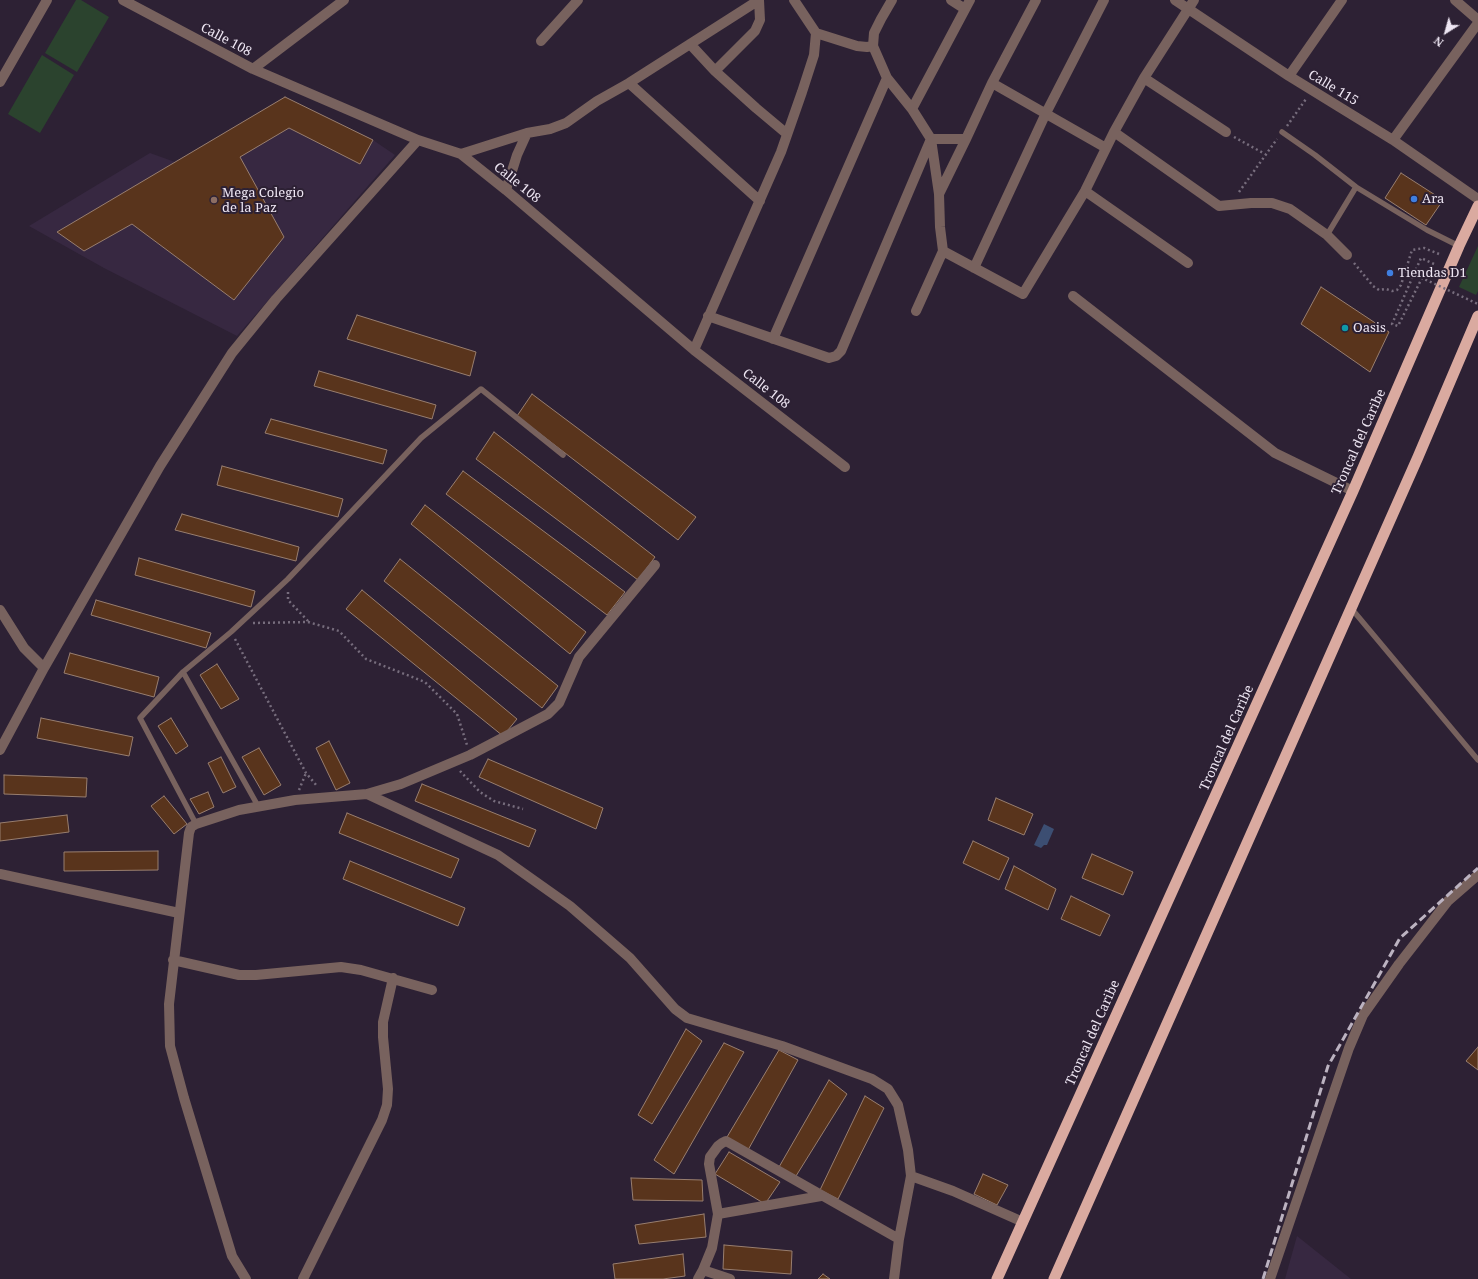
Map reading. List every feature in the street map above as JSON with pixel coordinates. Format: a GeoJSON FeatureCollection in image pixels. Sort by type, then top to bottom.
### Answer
{"type":"FeatureCollection","features":[{"type":"Feature","properties":{"kind":"highway","name":"Troncal del Caribe"},"geometry":{"type":"LineString","coordinates":[[997,1279],[1353,491],[1459,246],[1478,206]]}},
{"type":"Feature","properties":{"kind":"highway"},"geometry":{"type":"LineString","coordinates":[[1054,1279],[1418,457],[1478,316]]}},
{"type":"Feature","properties":{"kind":"street"},"geometry":{"type":"LineString","coordinates":[[0,82],[47,0]]}},
{"type":"Feature","properties":{"kind":"street","name":"Calle 108"},"geometry":{"type":"LineString","coordinates":[[123,0],[253,69],[418,140],[461,154],[506,190],[694,350],[845,467]]}},
{"type":"Feature","properties":{"kind":"street"},"geometry":{"type":"LineString","coordinates":[[253,69],[344,0]]}},
{"type":"Feature","properties":{"kind":"street"},"geometry":{"type":"LineString","coordinates":[[540,41],[578,0]]}},
{"type":"Feature","properties":{"kind":"street"},"geometry":{"type":"LineString","coordinates":[[461,154],[527,133],[550,129],[566,122],[759,0],[760,20],[755,31],[715,71]]}},
{"type":"Feature","properties":{"kind":"street"},"geometry":{"type":"LineString","coordinates":[[794,0],[816,33],[856,46],[873,46]]}},
{"type":"Feature","properties":{"kind":"street"},"geometry":{"type":"LineString","coordinates":[[892,0],[874,34],[873,46],[887,78],[912,109],[931,139],[939,194],[940,226],[943,251],[916,311]]}},
{"type":"Feature","properties":{"kind":"street"},"geometry":{"type":"LineString","coordinates":[[912,109],[968,4],[951,0]]}},
{"type":"Feature","properties":{"kind":"street"},"geometry":{"type":"LineString","coordinates":[[939,194],[992,83],[1036,0]]}},
{"type":"Feature","properties":{"kind":"street"},"geometry":{"type":"LineString","coordinates":[[974,268],[1046,113],[1104,0]]}},
{"type":"Feature","properties":{"kind":"street","name":"Calle 115"},"geometry":{"type":"LineString","coordinates":[[1175,0],[1191,4],[1288,76],[1393,140],[1478,199]]}},
{"type":"Feature","properties":{"kind":"street"},"geometry":{"type":"LineString","coordinates":[[1288,76],[1342,0]]}},
{"type":"Feature","properties":{"kind":"street"},"geometry":{"type":"LineString","coordinates":[[1455,0],[1478,20]]}},
{"type":"Feature","properties":{"kind":"street"},"geometry":{"type":"LineString","coordinates":[[943,251],[1023,294],[1085,191],[1114,132],[1144,78],[1191,4]]}},
{"type":"Feature","properties":{"kind":"street"},"geometry":{"type":"LineString","coordinates":[[1393,140],[1478,23]]}},
{"type":"Feature","properties":{"kind":"street"},"geometry":{"type":"LineString","coordinates":[[694,350],[781,152],[814,55],[816,33]]}},
{"type":"Feature","properties":{"kind":"street"},"geometry":{"type":"LineString","coordinates":[[690,44],[715,71],[787,134]]}},
{"type":"Feature","properties":{"kind":"street"},"geometry":{"type":"LineString","coordinates":[[773,339],[887,78]]}},
{"type":"Feature","properties":{"kind":"street"},"geometry":{"type":"LineString","coordinates":[[1144,78],[1226,132]]}},
{"type":"Feature","properties":{"kind":"street"},"geometry":{"type":"LineString","coordinates":[[629,83],[760,201]]}},
{"type":"Feature","properties":{"kind":"street"},"geometry":{"type":"LineString","coordinates":[[992,83],[1106,148]]}},
{"type":"Feature","properties":{"kind":"street"},"geometry":{"type":"LineString","coordinates":[[1114,132],[1219,206],[1272,203],[1290,209],[1327,235],[1347,255]]}},
{"type":"Feature","properties":{"kind":"street"},"geometry":{"type":"LineString","coordinates":[[506,190],[516,155],[527,133]]}},
{"type":"Feature","properties":{"kind":"street"},"geometry":{"type":"LineString","coordinates":[[931,139],[966,139]]}},
{"type":"Feature","properties":{"kind":"street"},"geometry":{"type":"LineString","coordinates":[[708,316],[829,358],[836,356],[841,351],[931,139]]}},
{"type":"Feature","properties":{"kind":"street"},"geometry":{"type":"LineString","coordinates":[[0,750],[44,668],[160,466],[232,353],[276,298],[418,140]]}},
{"type":"Feature","properties":{"kind":"street"},"geometry":{"type":"LineString","coordinates":[[1085,191],[1188,263]]}},
{"type":"Feature","properties":{"kind":"street"},"geometry":{"type":"LineString","coordinates":[[1073,296],[1274,453],[1353,491]]}},
{"type":"Feature","properties":{"kind":"street"},"geometry":{"type":"LineString","coordinates":[[246,1279],[232,1256],[184,1098],[170,1046],[168,1004],[189,833],[192,827],[196,824],[239,810],[258,806],[330,796],[366,794],[401,784],[470,755],[548,714],[559,703],[579,657],[655,565]]}},
{"type":"Feature","properties":{"kind":"street"},"geometry":{"type":"LineString","coordinates":[[0,610],[24,648],[44,668]]}},
{"type":"Feature","properties":{"kind":"street"},"geometry":{"type":"LineString","coordinates":[[366,794],[498,856],[531,878],[570,906],[630,958],[675,1009],[687,1018],[782,1046],[872,1078],[888,1089],[898,1105],[908,1150],[911,1176],[899,1239],[894,1279]]}},
{"type":"Feature","properties":{"kind":"street"},"geometry":{"type":"LineString","coordinates":[[0,874],[179,913]]}},
{"type":"Feature","properties":{"kind":"street"},"geometry":{"type":"LineString","coordinates":[[1270,1279],[1349,1048],[1363,1015],[1399,964],[1448,901],[1478,875]]}},
{"type":"Feature","properties":{"kind":"street"},"geometry":{"type":"LineString","coordinates":[[173,960],[239,975],[256,975],[341,967],[361,970],[393,978],[432,990]]}},
{"type":"Feature","properties":{"kind":"street"},"geometry":{"type":"LineString","coordinates":[[303,1279],[382,1120],[387,1105],[388,1088],[383,1022],[393,978]]}},
{"type":"Feature","properties":{"kind":"street"},"geometry":{"type":"LineString","coordinates":[[730,1279],[701,1275],[712,1248],[718,1214],[709,1164],[710,1157],[722,1142],[726,1141],[899,1239]]}},
{"type":"Feature","properties":{"kind":"street"},"geometry":{"type":"LineString","coordinates":[[911,1176],[953,1191],[1023,1222]]}},
{"type":"Feature","properties":{"kind":"street"},"geometry":{"type":"LineString","coordinates":[[718,1214],[822,1196]]}},
{"type":"Feature","properties":{"kind":"lane"},"geometry":{"type":"LineString","coordinates":[[1282,132],[1315,155],[1356,187],[1426,230],[1459,246]]}},
{"type":"Feature","properties":{"kind":"lane"},"geometry":{"type":"LineString","coordinates":[[1327,235],[1356,187]]}},
{"type":"Feature","properties":{"kind":"lane"},"geometry":{"type":"LineString","coordinates":[[196,824],[140,718],[183,672],[231,632],[288,579],[420,438],[481,389],[562,456]]}},
{"type":"Feature","properties":{"kind":"lane"},"geometry":{"type":"LineString","coordinates":[[1351,608],[1478,760]]}},
{"type":"Feature","properties":{"kind":"lane"},"geometry":{"type":"LineString","coordinates":[[183,672],[258,806]]}},
{"type":"Feature","properties":{"kind":"path"},"geometry":{"type":"LineString","coordinates":[[1230,205],[1312,90]]}},
{"type":"Feature","properties":{"kind":"path"},"geometry":{"type":"LineString","coordinates":[[1226,132],[1265,154]]}},
{"type":"Feature","properties":{"kind":"path"},"geometry":{"type":"LineString","coordinates":[[1347,255],[1373,286],[1379,290],[1392,291],[1397,290],[1401,285],[1412,250],[1424,248],[1439,254]]}},
{"type":"Feature","properties":{"kind":"path"},"geometry":{"type":"LineString","coordinates":[[1434,264],[1421,258],[1392,324],[1398,326],[1422,278],[1478,304]]}},
{"type":"Feature","properties":{"kind":"path"},"geometry":{"type":"LineString","coordinates":[[288,579],[288,600],[308,622]]}},
{"type":"Feature","properties":{"kind":"path"},"geometry":{"type":"LineString","coordinates":[[240,623],[308,622],[339,631],[366,659],[425,682],[457,714],[470,755]]}},
{"type":"Feature","properties":{"kind":"path"},"geometry":{"type":"LineString","coordinates":[[231,632],[306,773],[314,784],[330,796]]}},
{"type":"Feature","properties":{"kind":"path"},"geometry":{"type":"LineString","coordinates":[[454,762],[462,774],[480,792],[494,801],[523,810]]}},
{"type":"Feature","properties":{"kind":"path"},"geometry":{"type":"LineString","coordinates":[[295,800],[306,773]]}},
{"type":"Feature","properties":{"kind":"shaded area","name":"Mega Colegio de la Paz"},"geometry":{"type":"Polygon","coordinates":[[[285,97],[373,140],[395,155],[237,336],[104,268],[29,226],[150,153],[175,162],[285,97]]]}},
{"type":"Feature","properties":{"kind":"shaded area"},"geometry":{"type":"Polygon","coordinates":[[[1297,1236],[1351,1279],[1285,1279],[1297,1236]]]}},
{"type":"Feature","properties":{"kind":"green space"},"geometry":{"type":"Polygon","coordinates":[[[76,0],[81,0],[109,17],[77,72],[45,53],[76,0]]]}},
{"type":"Feature","properties":{"kind":"green space"},"geometry":{"type":"Polygon","coordinates":[[[42,55],[74,75],[40,133],[8,114],[42,55]]]}},
{"type":"Feature","properties":{"kind":"green space"},"geometry":{"type":"Polygon","coordinates":[[[1478,246],[1478,291],[1476,295],[1459,287],[1478,246]]]}},
{"type":"Feature","properties":{"kind":"water"},"geometry":{"type":"Polygon","coordinates":[[[1044,824],[1054,829],[1047,845],[1044,845],[1041,848],[1034,845],[1044,824]]]}},
{"type":"Feature","properties":{"kind":"building"},"geometry":{"type":"Polygon","coordinates":[[[285,97],[373,140],[360,164],[289,128],[240,157],[284,237],[234,300],[132,224],[84,251],[57,232],[285,97]]]}},
{"type":"Feature","properties":{"kind":"building","name":"Ara"},"geometry":{"type":"Polygon","coordinates":[[[1401,173],[1443,200],[1426,225],[1385,198],[1401,173]]]}},
{"type":"Feature","properties":{"kind":"building","name":"Oasis"},"geometry":{"type":"Polygon","coordinates":[[[1321,287],[1389,332],[1370,372],[1301,324],[1321,287]]]}},
{"type":"Feature","properties":{"kind":"building"},"geometry":{"type":"Polygon","coordinates":[[[357,315],[476,352],[470,376],[347,339],[357,315]]]}},
{"type":"Feature","properties":{"kind":"building"},"geometry":{"type":"Polygon","coordinates":[[[319,371],[436,405],[432,419],[314,386],[319,371]]]}},
{"type":"Feature","properties":{"kind":"building"},"geometry":{"type":"Polygon","coordinates":[[[532,394],[696,517],[678,540],[517,416],[532,394]]]}},
{"type":"Feature","properties":{"kind":"building"},"geometry":{"type":"Polygon","coordinates":[[[271,419],[387,450],[383,464],[265,433],[271,419]]]}},
{"type":"Feature","properties":{"kind":"building"},"geometry":{"type":"Polygon","coordinates":[[[494,432],[655,557],[638,580],[476,459],[494,432]]]}},
{"type":"Feature","properties":{"kind":"building"},"geometry":{"type":"Polygon","coordinates":[[[222,466],[343,499],[338,517],[217,485],[222,466]]]}},
{"type":"Feature","properties":{"kind":"building"},"geometry":{"type":"Polygon","coordinates":[[[463,471],[625,592],[607,615],[446,494],[463,471]]]}},
{"type":"Feature","properties":{"kind":"building"},"geometry":{"type":"Polygon","coordinates":[[[425,505],[586,632],[570,654],[411,524],[425,505]]]}},
{"type":"Feature","properties":{"kind":"building"},"geometry":{"type":"Polygon","coordinates":[[[182,514],[299,547],[296,561],[175,530],[182,514]]]}},
{"type":"Feature","properties":{"kind":"building"},"geometry":{"type":"Polygon","coordinates":[[[139,558],[255,591],[251,607],[135,575],[139,558]]]}},
{"type":"Feature","properties":{"kind":"building"},"geometry":{"type":"Polygon","coordinates":[[[400,559],[558,686],[542,708],[384,581],[400,559]]]}},
{"type":"Feature","properties":{"kind":"building"},"geometry":{"type":"Polygon","coordinates":[[[362,590],[517,719],[503,736],[346,609],[362,590]]]}},
{"type":"Feature","properties":{"kind":"building"},"geometry":{"type":"Polygon","coordinates":[[[96,600],[211,633],[206,648],[91,615],[96,600]]]}},
{"type":"Feature","properties":{"kind":"building"},"geometry":{"type":"Polygon","coordinates":[[[70,653],[159,677],[154,697],[64,673],[70,653]]]}},
{"type":"Feature","properties":{"kind":"building"},"geometry":{"type":"Polygon","coordinates":[[[217,664],[239,699],[221,709],[200,675],[217,664]]]}},
{"type":"Feature","properties":{"kind":"building"},"geometry":{"type":"Polygon","coordinates":[[[41,718],[133,737],[129,756],[37,738],[41,718]]]}},
{"type":"Feature","properties":{"kind":"building"},"geometry":{"type":"Polygon","coordinates":[[[171,718],[188,746],[176,754],[158,726],[171,718]]]}},
{"type":"Feature","properties":{"kind":"building"},"geometry":{"type":"Polygon","coordinates":[[[329,741],[350,783],[336,790],[316,748],[329,741]]]}},
{"type":"Feature","properties":{"kind":"building"},"geometry":{"type":"Polygon","coordinates":[[[259,748],[281,785],[264,795],[242,757],[259,748]]]}},
{"type":"Feature","properties":{"kind":"building"},"geometry":{"type":"Polygon","coordinates":[[[221,757],[236,787],[223,793],[208,763],[221,757]]]}},
{"type":"Feature","properties":{"kind":"building"},"geometry":{"type":"Polygon","coordinates":[[[488,759],[603,808],[596,829],[479,777],[488,759]]]}},
{"type":"Feature","properties":{"kind":"building"},"geometry":{"type":"Polygon","coordinates":[[[4,775],[87,778],[86,797],[4,794],[4,775]]]}},
{"type":"Feature","properties":{"kind":"building"},"geometry":{"type":"Polygon","coordinates":[[[422,784],[536,830],[529,847],[415,801],[422,784]]]}},
{"type":"Feature","properties":{"kind":"building"},"geometry":{"type":"Polygon","coordinates":[[[208,792],[214,807],[199,814],[190,799],[208,792]]]}},
{"type":"Feature","properties":{"kind":"building"},"geometry":{"type":"Polygon","coordinates":[[[164,796],[187,824],[174,834],[151,806],[164,796]]]}},
{"type":"Feature","properties":{"kind":"building"},"geometry":{"type":"Polygon","coordinates":[[[996,798],[1033,814],[1024,835],[988,820],[996,798]]]}},
{"type":"Feature","properties":{"kind":"building"},"geometry":{"type":"Polygon","coordinates":[[[347,813],[459,859],[451,878],[339,833],[347,813]]]}},
{"type":"Feature","properties":{"kind":"building"},"geometry":{"type":"Polygon","coordinates":[[[67,815],[69,832],[0,841],[0,823],[67,815]]]}},
{"type":"Feature","properties":{"kind":"building"},"geometry":{"type":"Polygon","coordinates":[[[973,841],[1009,858],[999,880],[963,863],[973,841]]]}},
{"type":"Feature","properties":{"kind":"building"},"geometry":{"type":"Polygon","coordinates":[[[158,851],[158,870],[64,871],[64,852],[158,851]]]}},
{"type":"Feature","properties":{"kind":"building"},"geometry":{"type":"Polygon","coordinates":[[[1092,854],[1133,872],[1123,895],[1082,878],[1092,854]]]}},
{"type":"Feature","properties":{"kind":"building"},"geometry":{"type":"Polygon","coordinates":[[[350,861],[465,908],[458,926],[343,879],[350,861]]]}},
{"type":"Feature","properties":{"kind":"building"},"geometry":{"type":"Polygon","coordinates":[[[1014,866],[1056,889],[1048,910],[1005,889],[1014,866]]]}},
{"type":"Feature","properties":{"kind":"building"},"geometry":{"type":"Polygon","coordinates":[[[1071,896],[1110,915],[1100,936],[1061,919],[1071,896]]]}},
{"type":"Feature","properties":{"kind":"building"},"geometry":{"type":"Polygon","coordinates":[[[686,1029],[702,1041],[652,1124],[638,1115],[686,1029]]]}},
{"type":"Feature","properties":{"kind":"building"},"geometry":{"type":"Polygon","coordinates":[[[724,1043],[744,1052],[674,1174],[654,1160],[724,1043]]]}},
{"type":"Feature","properties":{"kind":"building"},"geometry":{"type":"Polygon","coordinates":[[[1478,1047],[1478,1070],[1466,1061],[1478,1047]]]}},
{"type":"Feature","properties":{"kind":"building"},"geometry":{"type":"Polygon","coordinates":[[[779,1050],[798,1060],[748,1150],[727,1137],[779,1050]]]}},
{"type":"Feature","properties":{"kind":"building"},"geometry":{"type":"Polygon","coordinates":[[[829,1080],[847,1094],[796,1176],[779,1167],[829,1080]]]}},
{"type":"Feature","properties":{"kind":"building"},"geometry":{"type":"Polygon","coordinates":[[[865,1096],[884,1108],[838,1199],[820,1190],[865,1096]]]}},
{"type":"Feature","properties":{"kind":"building"},"geometry":{"type":"Polygon","coordinates":[[[729,1152],[780,1182],[765,1204],[715,1174],[729,1152]]]}},
{"type":"Feature","properties":{"kind":"building"},"geometry":{"type":"Polygon","coordinates":[[[983,1174],[1008,1185],[997,1205],[974,1194],[983,1174]]]}},
{"type":"Feature","properties":{"kind":"building"},"geometry":{"type":"Polygon","coordinates":[[[631,1178],[702,1180],[703,1201],[633,1200],[631,1178]]]}},
{"type":"Feature","properties":{"kind":"building"},"geometry":{"type":"Polygon","coordinates":[[[704,1214],[706,1237],[639,1244],[635,1225],[704,1214]]]}},
{"type":"Feature","properties":{"kind":"building"},"geometry":{"type":"Polygon","coordinates":[[[724,1245],[792,1251],[791,1274],[723,1269],[724,1245]]]}},
{"type":"Feature","properties":{"kind":"building"},"geometry":{"type":"Polygon","coordinates":[[[683,1254],[685,1276],[663,1279],[615,1279],[613,1264],[683,1254]]]}},
{"type":"Feature","properties":{"kind":"building"},"geometry":{"type":"Polygon","coordinates":[[[823,1274],[830,1279],[818,1279],[823,1274]]]}},
{"type":"Feature","properties":{"kind":"railway"},"geometry":{"type":"LineString","coordinates":[[1263,1279],[1328,1066],[1400,938],[1478,868]]}},
{"type":"Feature","properties":{"kind":"place","name":"Ara"},"geometry":{"type":"Point","coordinates":[1414,199]}},
{"type":"Feature","properties":{"kind":"place","name":"Mega Colegio de la Paz"},"geometry":{"type":"Point","coordinates":[214,200]}},
{"type":"Feature","properties":{"kind":"place","name":"Tiendas D1"},"geometry":{"type":"Point","coordinates":[1390,273]}},
{"type":"Feature","properties":{"kind":"place","name":"Oasis"},"geometry":{"type":"Point","coordinates":[1345,328]}}]}
